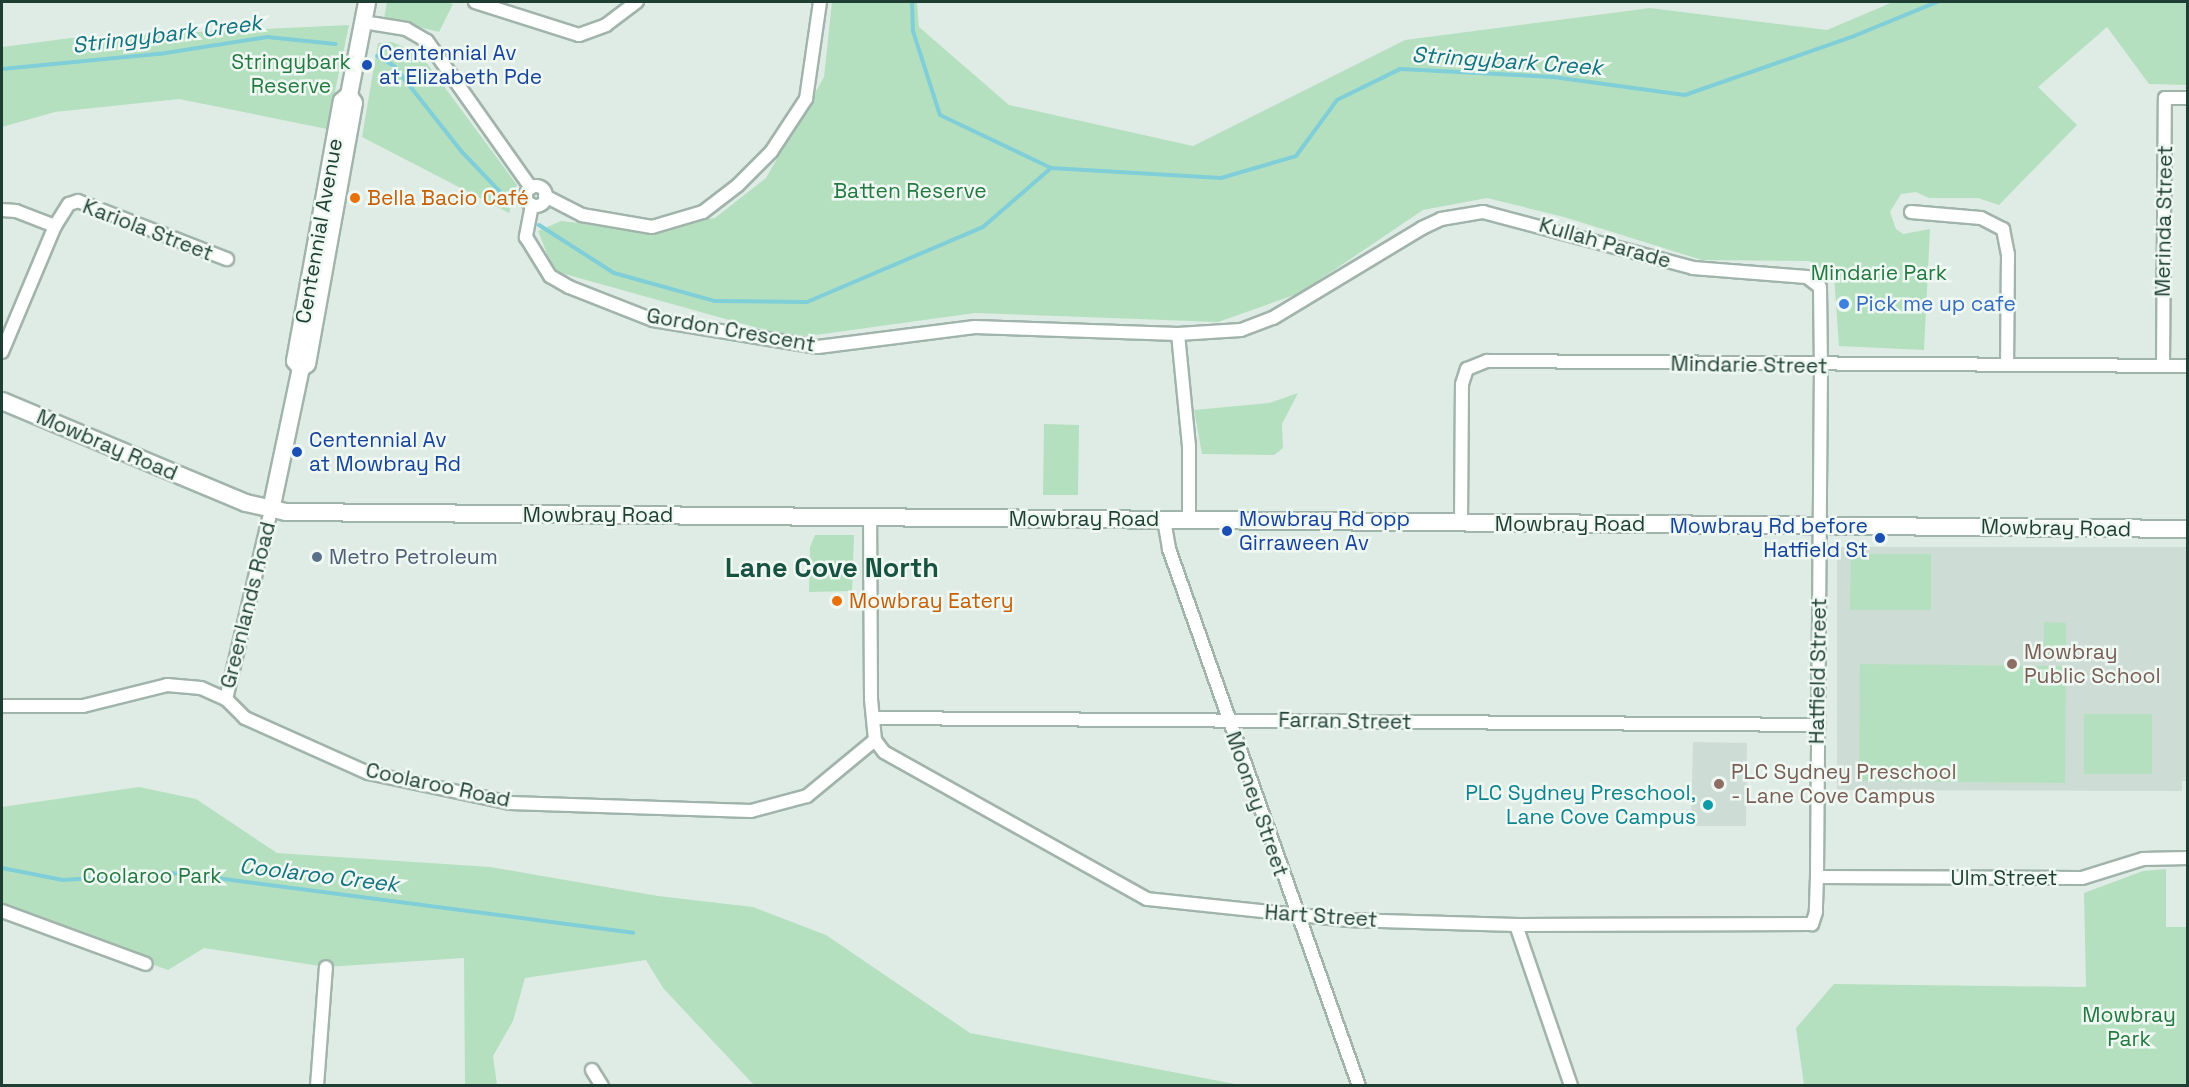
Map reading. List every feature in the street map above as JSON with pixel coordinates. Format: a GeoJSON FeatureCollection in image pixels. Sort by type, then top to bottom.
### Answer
{"type":"FeatureCollection","features":[{"type":"Feature","properties":{"kind":"main road","name":"Centennial Avenue"},"geometry":{"type":"LineString","coordinates":[[271,510],[301,368],[307,364],[354,103],[349,95],[367,2]]}},
{"type":"Feature","properties":{"kind":"main road","name":"Mowbray Road"},"geometry":{"type":"LineString","coordinates":[[2,401],[271,510],[870,518],[2187,529]]}},
{"type":"Feature","properties":{"kind":"street"},"geometry":{"type":"LineString","coordinates":[[475,2],[579,35],[606,26],[638,2]]}},
{"type":"Feature","properties":{"kind":"street"},"geometry":{"type":"LineString","coordinates":[[531,188],[540,188],[545,196],[582,215],[652,227],[710,207],[771,152],[806,99],[820,2]]}},
{"type":"Feature","properties":{"kind":"street"},"geometry":{"type":"LineString","coordinates":[[363,22],[406,28],[427,42],[531,188]]}},
{"type":"Feature","properties":{"kind":"street","name":"Merinda Street"},"geometry":{"type":"LineString","coordinates":[[2163,366],[2165,98],[2187,98]]}},
{"type":"Feature","properties":{"kind":"street"},"geometry":{"type":"LineString","coordinates":[[531,188],[526,197],[532,205],[541,204],[545,196]]}},
{"type":"Feature","properties":{"kind":"street","name":"Kariola Street"},"geometry":{"type":"LineString","coordinates":[[55,226],[69,204],[78,201],[226,260]]}},
{"type":"Feature","properties":{"kind":"street","name":"Gordon Crescent"},"geometry":{"type":"LineString","coordinates":[[532,205],[526,220],[526,237],[550,276],[653,320],[818,347],[975,327],[1178,334]]}},
{"type":"Feature","properties":{"kind":"street"},"geometry":{"type":"LineString","coordinates":[[2,210],[16,211],[55,226],[2,352]]}},
{"type":"Feature","properties":{"kind":"street","name":"Kullah Parade"},"geometry":{"type":"LineString","coordinates":[[1178,334],[1241,330],[1273,318],[1422,228],[1441,219],[1483,212],[1693,268],[1807,277],[1820,286],[1821,526]]}},
{"type":"Feature","properties":{"kind":"street"},"geometry":{"type":"LineString","coordinates":[[1911,212],[1981,218],[2003,229],[2008,254],[2007,365]]}},
{"type":"Feature","properties":{"kind":"street"},"geometry":{"type":"LineString","coordinates":[[1178,334],[1190,446],[1189,520]]}},
{"type":"Feature","properties":{"kind":"street","name":"Mindarie Street"},"geometry":{"type":"LineString","coordinates":[[1461,523],[1462,384],[1467,369],[1487,361],[2187,366]]}},
{"type":"Feature","properties":{"kind":"street","name":"Greenlands Road"},"geometry":{"type":"LineString","coordinates":[[226,699],[271,510]]}},
{"type":"Feature","properties":{"kind":"street"},"geometry":{"type":"LineString","coordinates":[[870,518],[875,740]]}},
{"type":"Feature","properties":{"kind":"street","name":"Mooney Street"},"geometry":{"type":"LineString","coordinates":[[1164,520],[1168,549],[1296,916],[1359,1086]]}},
{"type":"Feature","properties":{"kind":"street","name":"Hatfield Street"},"geometry":{"type":"LineString","coordinates":[[1812,924],[1816,912],[1817,877],[1821,526]]}},
{"type":"Feature","properties":{"kind":"street","name":"Coolaroo Road"},"geometry":{"type":"LineString","coordinates":[[2,706],[83,706],[167,685],[201,688],[226,699],[245,718],[368,773],[510,803],[751,811],[807,796],[875,740]]}},
{"type":"Feature","properties":{"kind":"street","name":"Farran Street"},"geometry":{"type":"LineString","coordinates":[[873,718],[1818,725]]}},
{"type":"Feature","properties":{"kind":"street","name":"Hart Street"},"geometry":{"type":"LineString","coordinates":[[875,740],[884,752],[907,766],[1147,899],[1296,916],[1516,925],[1812,924]]}},
{"type":"Feature","properties":{"kind":"street","name":"Ulm Street"},"geometry":{"type":"LineString","coordinates":[[1817,877],[2082,878],[2143,859],[2187,858]]}},
{"type":"Feature","properties":{"kind":"street"},"geometry":{"type":"LineString","coordinates":[[2,911],[146,964]]}},
{"type":"Feature","properties":{"kind":"street"},"geometry":{"type":"LineString","coordinates":[[1516,925],[1571,1086]]}},
{"type":"Feature","properties":{"kind":"street"},"geometry":{"type":"LineString","coordinates":[[317,1086],[326,967]]}},
{"type":"Feature","properties":{"kind":"street"},"geometry":{"type":"LineString","coordinates":[[592,1070],[602,1086]]}},
{"type":"Feature","properties":{"kind":"shaded area","name":"Mowbray Public School"},"geometry":{"type":"Polygon","coordinates":[[[1837,547],[2187,547],[2188,781],[2182,781],[2182,791],[1837,790],[1837,547]]]}},
{"type":"Feature","properties":{"kind":"shaded area","name":"PLC Sydney Preschool - Lane Cove Campus"},"geometry":{"type":"Polygon","coordinates":[[[1693,742],[1747,743],[1746,826],[1691,826],[1693,742]]]}},
{"type":"Feature","properties":{"kind":"green space"},"geometry":{"type":"Polygon","coordinates":[[[387,2],[453,4],[439,32],[384,18],[387,2]]]}},
{"type":"Feature","properties":{"kind":"green space","name":"Batten Reserve"},"geometry":{"type":"Polygon","coordinates":[[[832,2],[917,2],[919,27],[1009,105],[1193,146],[1405,40],[1650,8],[1827,30],[1893,2],[2187,2],[2187,85],[2149,84],[2107,27],[2038,87],[2077,125],[1999,205],[1978,198],[1929,198],[1916,192],[1901,194],[1890,212],[1896,229],[1903,234],[1930,229],[1924,350],[1839,346],[1834,276],[1809,261],[1702,260],[1564,217],[1487,198],[1423,210],[1300,293],[1218,322],[975,313],[794,338],[554,271],[538,231],[561,221],[629,229],[715,218],[766,178],[824,77],[832,2]]]}},
{"type":"Feature","properties":{"kind":"green space","name":"Stringybark Reserve"},"geometry":{"type":"Polygon","coordinates":[[[349,25],[327,129],[179,99],[55,112],[2,127],[2,47],[71,38],[349,25]]]}},
{"type":"Feature","properties":{"kind":"green space"},"geometry":{"type":"Polygon","coordinates":[[[392,42],[420,54],[517,185],[509,213],[362,137],[378,43],[392,42]]]}},
{"type":"Feature","properties":{"kind":"green space"},"geometry":{"type":"Polygon","coordinates":[[[1298,393],[1282,424],[1283,448],[1274,455],[1202,454],[1194,410],[1269,403],[1298,393]]]}},
{"type":"Feature","properties":{"kind":"green space"},"geometry":{"type":"Polygon","coordinates":[[[1044,424],[1079,425],[1078,495],[1043,495],[1044,424]]]}},
{"type":"Feature","properties":{"kind":"green space"},"geometry":{"type":"Polygon","coordinates":[[[815,535],[854,535],[852,591],[809,592],[810,547],[815,535]]]}},
{"type":"Feature","properties":{"kind":"green space"},"geometry":{"type":"Polygon","coordinates":[[[1851,554],[1931,554],[1931,610],[1850,610],[1851,554]]]}},
{"type":"Feature","properties":{"kind":"green space"},"geometry":{"type":"Polygon","coordinates":[[[2044,622],[2066,623],[2066,655],[2062,658],[2044,658],[2044,622]]]}},
{"type":"Feature","properties":{"kind":"green space"},"geometry":{"type":"Polygon","coordinates":[[[1860,664],[2066,666],[2065,783],[1859,781],[1860,664]]]}},
{"type":"Feature","properties":{"kind":"green space"},"geometry":{"type":"Polygon","coordinates":[[[2084,714],[2152,714],[2152,774],[2084,774],[2084,714]]]}},
{"type":"Feature","properties":{"kind":"green space","name":"Coolaroo Park"},"geometry":{"type":"Polygon","coordinates":[[[139,787],[196,799],[277,853],[490,867],[658,896],[753,907],[826,935],[970,1033],[1240,1085],[754,1085],[663,988],[646,960],[525,978],[513,1021],[493,1056],[497,1085],[465,1085],[464,958],[326,967],[204,948],[168,970],[2,911],[2,807],[139,787]]]}},
{"type":"Feature","properties":{"kind":"green space","name":"Mowbray Park"},"geometry":{"type":"Polygon","coordinates":[[[2166,869],[2166,927],[2187,927],[2187,1085],[1804,1085],[1796,1028],[1834,984],[2086,987],[2084,893],[2143,871],[2166,869]]]}},
{"type":"Feature","properties":{"kind":"waterway"},"geometry":{"type":"LineString","coordinates":[[912,2],[913,31],[940,115],[1051,168]]}},
{"type":"Feature","properties":{"kind":"waterway","name":"Stringybark Creek"},"geometry":{"type":"LineString","coordinates":[[539,225],[614,273],[715,301],[807,302],[983,227],[1051,168],[1221,178],[1296,156],[1337,100],[1400,69],[1553,77],[1685,95],[1854,36],[1937,2]]}},
{"type":"Feature","properties":{"kind":"waterway","name":"Stringybark Creek"},"geometry":{"type":"LineString","coordinates":[[2,69],[159,54],[267,37],[336,44]]}},
{"type":"Feature","properties":{"kind":"waterway","name":"Stringybark Creek"},"geometry":{"type":"LineString","coordinates":[[377,56],[394,66],[462,152],[509,201]]}},
{"type":"Feature","properties":{"kind":"waterway","name":"Coolaroo Creek"},"geometry":{"type":"LineString","coordinates":[[2,868],[63,880],[169,873],[194,875],[633,933]]}},
{"type":"Feature","properties":{"kind":"place","name":"Centennial Av at Elizabeth Pde"},"geometry":{"type":"Point","coordinates":[367,65]}},
{"type":"Feature","properties":{"kind":"place","name":"Bella Bacio Café"},"geometry":{"type":"Point","coordinates":[355,198]}},
{"type":"Feature","properties":{"kind":"place","name":"Pick me up cafe"},"geometry":{"type":"Point","coordinates":[1844,304]}},
{"type":"Feature","properties":{"kind":"place","name":"Centennial Av at Mowbray Rd"},"geometry":{"type":"Point","coordinates":[297,452]}},
{"type":"Feature","properties":{"kind":"place","name":"Mowbray Rd opp Girraween Av"},"geometry":{"type":"Point","coordinates":[1227,531]}},
{"type":"Feature","properties":{"kind":"place","name":"Mowbray Rd before Hatfield St"},"geometry":{"type":"Point","coordinates":[1880,538]}},
{"type":"Feature","properties":{"kind":"place","name":"Metro Petroleum"},"geometry":{"type":"Point","coordinates":[317,557]}},
{"type":"Feature","properties":{"kind":"place","name":"Mowbray Eatery"},"geometry":{"type":"Point","coordinates":[837,601]}},
{"type":"Feature","properties":{"kind":"place","name":"Mowbray Public School"},"geometry":{"type":"Point","coordinates":[2012,664]}},
{"type":"Feature","properties":{"kind":"place","name":"PLC Sydney Preschool - Lane Cove Campus"},"geometry":{"type":"Point","coordinates":[1719,784]}},
{"type":"Feature","properties":{"kind":"place","name":"PLC Sydney Preschool, Lane Cove Campus"},"geometry":{"type":"Point","coordinates":[1708,805]}},
{"type":"Feature","properties":{"kind":"district","name":"Lane Cove North"},"geometry":{"type":"Point","coordinates":[832,568]}},
{"type":"Feature","properties":{"kind":"park label","name":"Mindarie Park"},"geometry":{"type":"Point","coordinates":[1879,273]}}]}
